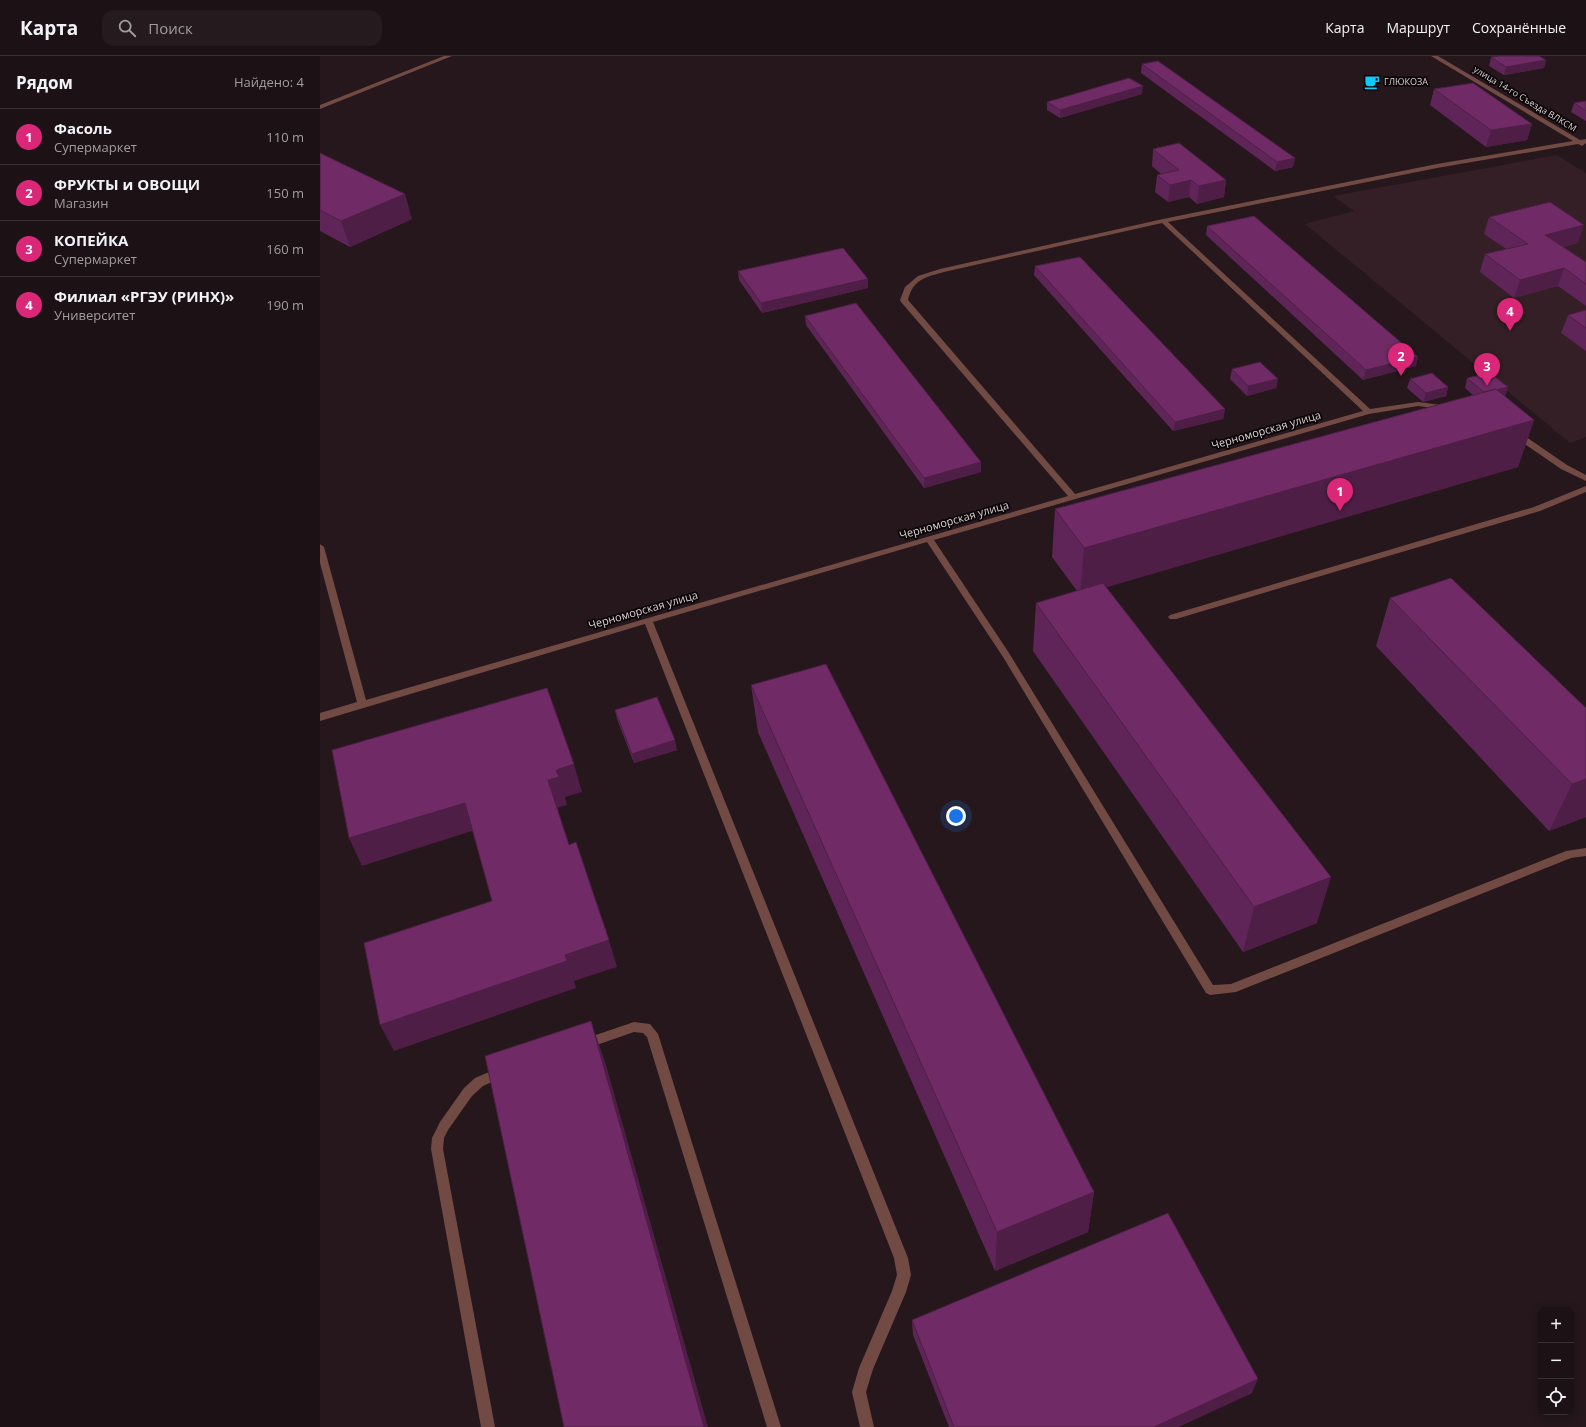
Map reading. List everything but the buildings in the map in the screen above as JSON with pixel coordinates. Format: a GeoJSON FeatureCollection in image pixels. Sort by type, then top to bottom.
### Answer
{"type":"FeatureCollection","features":[{"type":"Feature","properties":{"kind":"street"},"geometry":{"type":"LineString","coordinates":[[320,107],[449,56]]}},
{"type":"Feature","properties":{"kind":"street","name":"улица 14-го Съезда ВЛКСМ"},"geometry":{"type":"LineString","coordinates":[[1434,56],[1584,143]]}},
{"type":"Feature","properties":{"kind":"street"},"geometry":{"type":"LineString","coordinates":[[1073,497],[904,300],[907,288],[920,277],[942,270],[1163,221],[1437,166],[1584,143]]}},
{"type":"Feature","properties":{"kind":"street"},"geometry":{"type":"LineString","coordinates":[[1163,221],[1368,412]]}},
{"type":"Feature","properties":{"kind":"street","name":"Черноморская улица"},"geometry":{"type":"LineString","coordinates":[[320,717],[648,620],[1368,412],[1418,404],[1454,410]]}},
{"type":"Feature","properties":{"kind":"street"},"geometry":{"type":"LineString","coordinates":[[1505,428],[1564,467],[1586,478]]}},
{"type":"Feature","properties":{"kind":"street"},"geometry":{"type":"LineString","coordinates":[[1173,617],[1537,509],[1586,489]]}},
{"type":"Feature","properties":{"kind":"street"},"geometry":{"type":"LineString","coordinates":[[929,539],[1006,655],[1210,990],[1232,989],[1570,854],[1586,852]]}},
{"type":"Feature","properties":{"kind":"street"},"geometry":{"type":"LineString","coordinates":[[320,547],[363,705]]}},
{"type":"Feature","properties":{"kind":"street"},"geometry":{"type":"LineString","coordinates":[[648,620],[901,1258],[904,1275],[899,1292],[866,1368],[859,1392],[867,1427]]}},
{"type":"Feature","properties":{"kind":"street"},"geometry":{"type":"LineString","coordinates":[[576,1047],[634,1027],[646,1028],[652,1034],[774,1427]]}},
{"type":"Feature","properties":{"kind":"street"},"geometry":{"type":"LineString","coordinates":[[488,1427],[438,1149],[438,1138],[444,1126],[468,1092],[479,1082],[490,1076],[511,1069]]}},
{"type":"Feature","properties":{"kind":"shaded area"},"geometry":{"type":"Polygon","coordinates":[[[1557,155],[1586,173],[1586,437],[1570,443],[1305,224],[1354,211],[1333,196],[1557,155]]]}},
{"type":"Feature","properties":{"kind":"place","name":"ГЛЮКОЗА"},"geometry":{"type":"Point","coordinates":[1372,82]}},
{"type":"Feature","properties":{"kind":"place","name":"Филиал «РГЭУ (РИНХ)»"},"geometry":{"type":"Point","coordinates":[1510,331]}},
{"type":"Feature","properties":{"kind":"place","name":"ФРУКТЫ и ОВОЩИ"},"geometry":{"type":"Point","coordinates":[1401,376]}},
{"type":"Feature","properties":{"kind":"place","name":"КОПЕЙКА"},"geometry":{"type":"Point","coordinates":[1487,386]}},
{"type":"Feature","properties":{"kind":"place","name":"Фасоль"},"geometry":{"type":"Point","coordinates":[1340,511]}}]}
